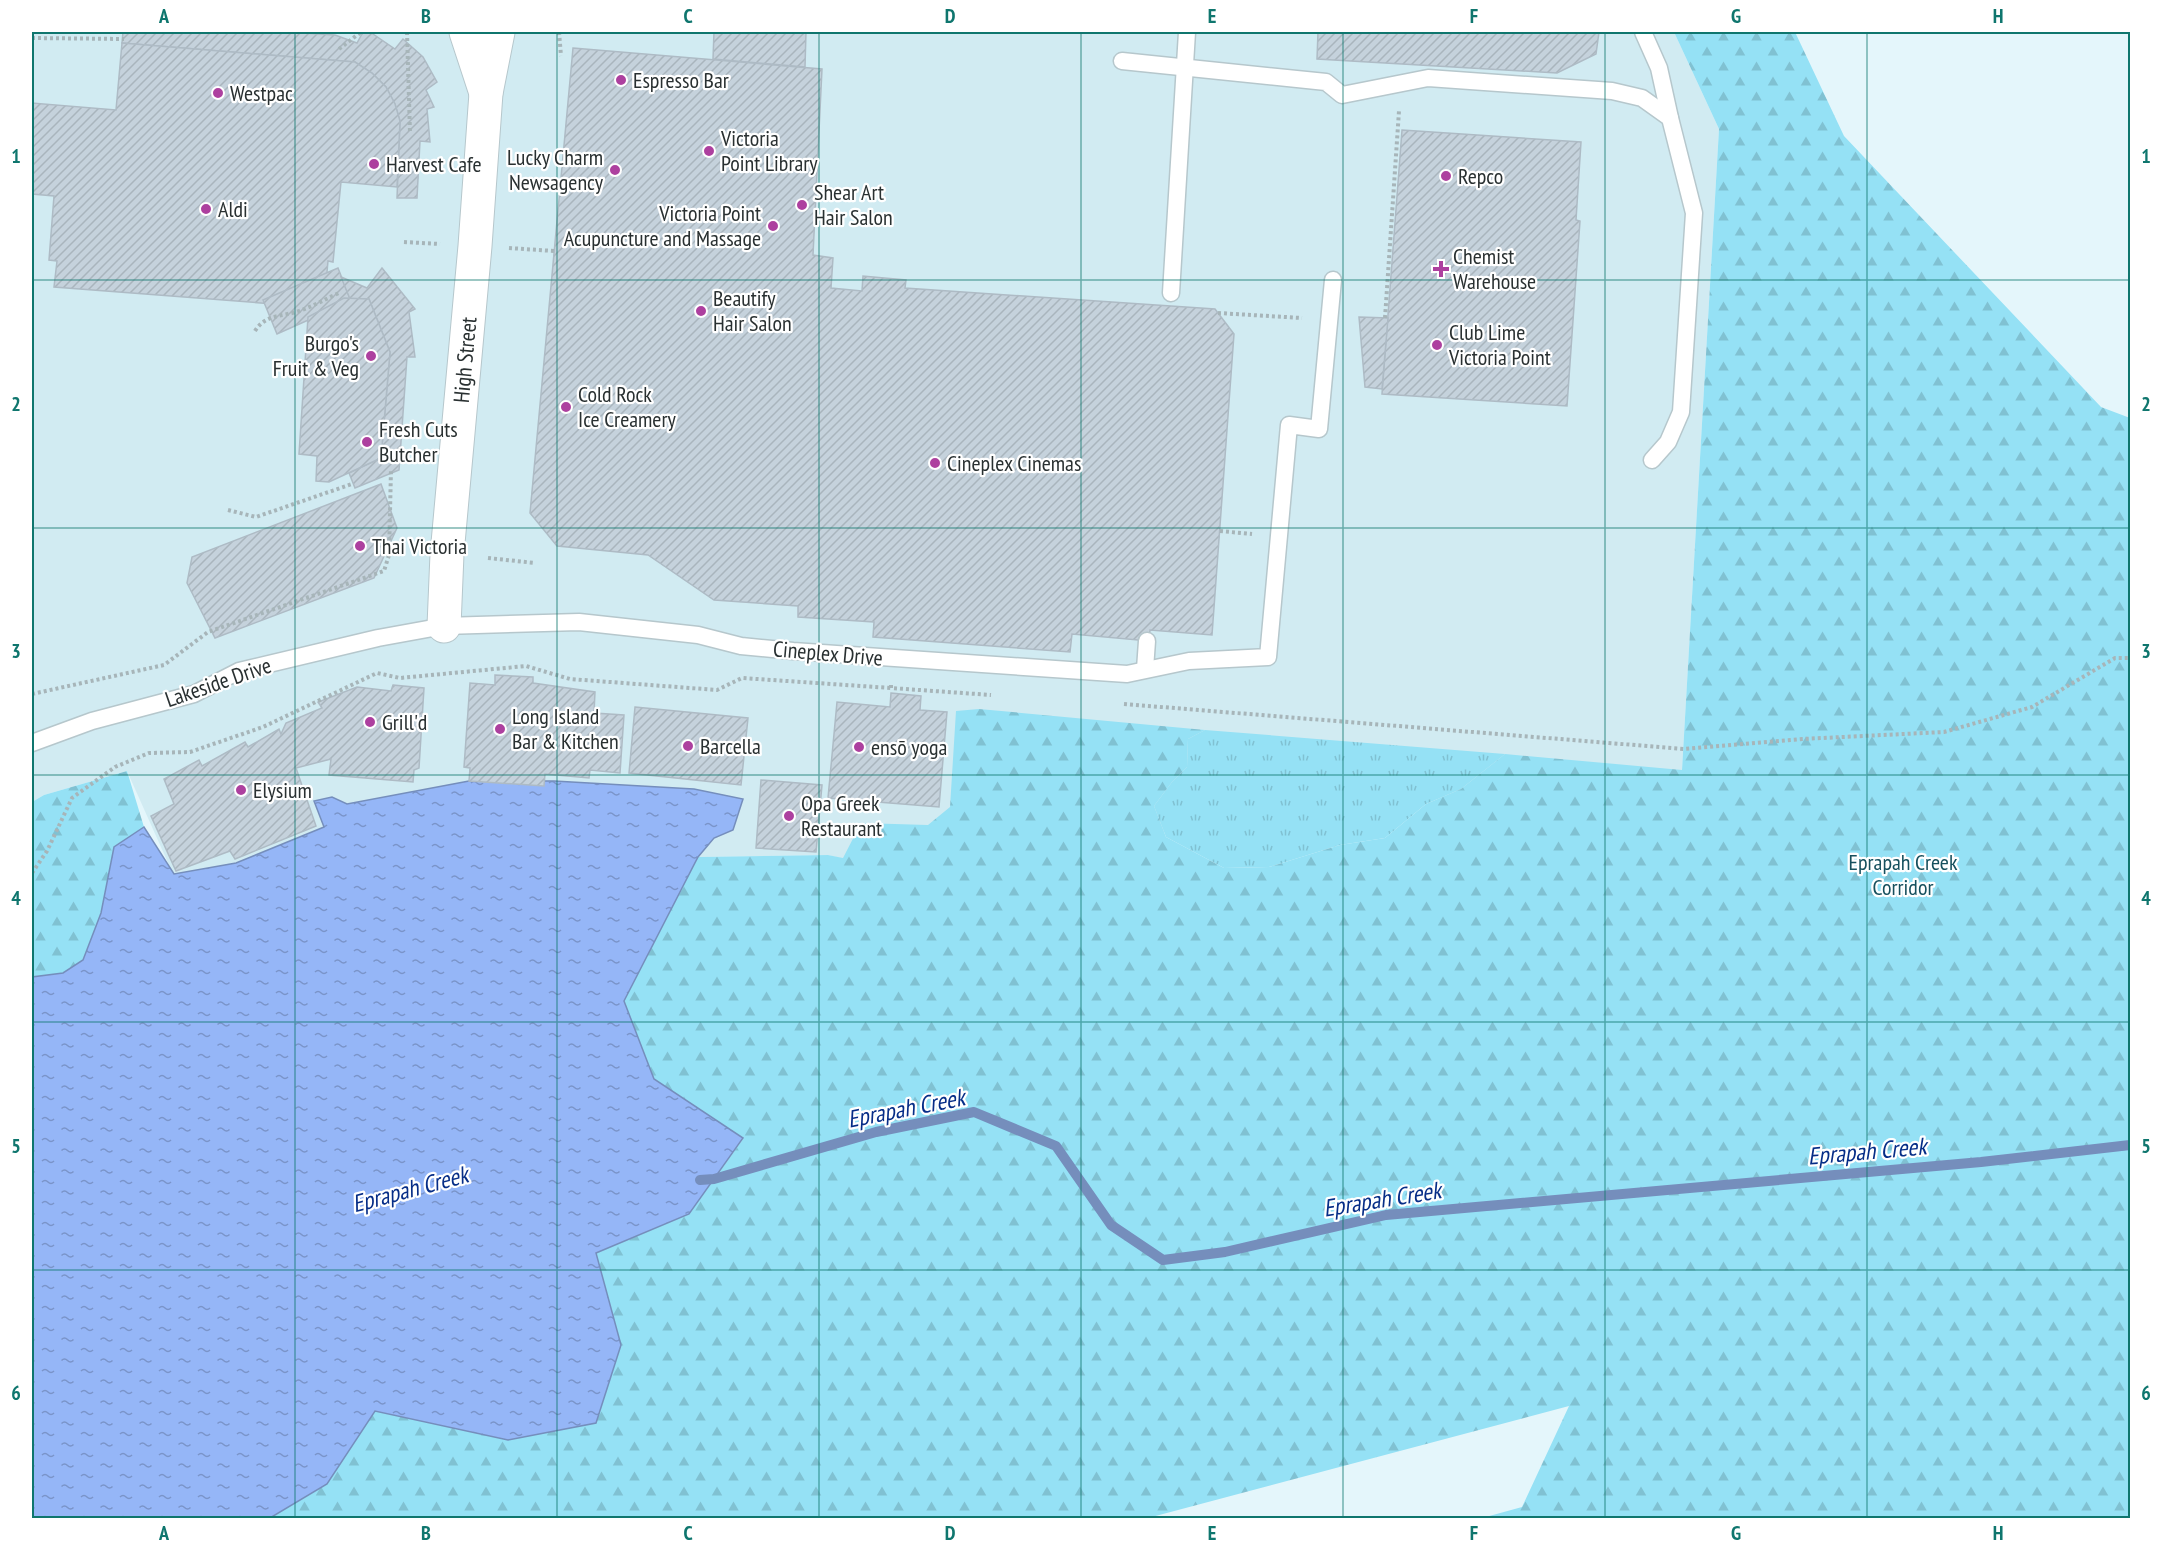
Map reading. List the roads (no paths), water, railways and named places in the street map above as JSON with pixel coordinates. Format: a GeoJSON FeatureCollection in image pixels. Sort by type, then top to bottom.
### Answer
{"type":"FeatureCollection","features":[{"type":"Feature","properties":{"kind":"street","name":"High Street"},"geometry":{"type":"LineString","coordinates":[[466,32],[486,93]]}},
{"type":"Feature","properties":{"kind":"street","name":"High Street"},"geometry":{"type":"LineString","coordinates":[[444,626],[447,554],[475,246],[486,93],[498,32]]}},
{"type":"Feature","properties":{"kind":"lane"},"geometry":{"type":"LineString","coordinates":[[1171,293],[1187,32]]}},
{"type":"Feature","properties":{"kind":"lane"},"geometry":{"type":"LineString","coordinates":[[1643,32],[1659,68],[1694,213],[1681,412],[1668,442],[1652,460]]}},
{"type":"Feature","properties":{"kind":"lane"},"geometry":{"type":"LineString","coordinates":[[1122,61],[1326,82],[1342,95],[1428,78],[1612,91],[1642,98],[1670,118]]}},
{"type":"Feature","properties":{"kind":"lane","name":"Cineplex Drive"},"geometry":{"type":"LineString","coordinates":[[444,626],[579,622],[698,634],[741,646],[892,659],[1127,674],[1145,669],[1213,659],[1268,657],[1289,425],[1319,429],[1333,280]]}},
{"type":"Feature","properties":{"kind":"lane","name":"Lakeside Drive"},"geometry":{"type":"LineString","coordinates":[[32,743],[92,721],[194,694],[239,671],[378,638],[444,626]]}},
{"type":"Feature","properties":{"kind":"lane"},"geometry":{"type":"LineString","coordinates":[[1145,669],[1147,641]]}},
{"type":"Feature","properties":{"kind":"water"},"geometry":{"type":"Polygon","coordinates":[[[469,781],[554,781],[694,789],[743,799],[733,830],[714,838],[698,857],[624,1001],[654,1079],[743,1138],[689,1214],[596,1253],[621,1345],[596,1423],[508,1440],[375,1411],[327,1484],[270,1518],[32,1518],[32,977],[63,973],[83,960],[101,913],[114,847],[144,827],[174,874],[236,863],[324,827],[314,801],[332,797],[347,804],[469,781]]]}},
{"type":"Feature","properties":{"kind":"waterway","name":"Eprapah Creek"},"geometry":{"type":"LineString","coordinates":[[700,1180],[714,1179],[876,1132],[974,1112],[1056,1146],[1111,1225],[1163,1260],[1225,1252],[1386,1215],[1981,1162],[2130,1145]]}},
{"type":"Feature","properties":{"kind":"place","name":"Espresso Bar"},"geometry":{"type":"Point","coordinates":[621,80]}},
{"type":"Feature","properties":{"kind":"place","name":"Westpac"},"geometry":{"type":"Point","coordinates":[218,93]}},
{"type":"Feature","properties":{"kind":"place","name":"Victoria Point Library"},"geometry":{"type":"Point","coordinates":[709,151]}},
{"type":"Feature","properties":{"kind":"place","name":"Harvest Cafe"},"geometry":{"type":"Point","coordinates":[374,164]}},
{"type":"Feature","properties":{"kind":"place","name":"Lucky Charm Newsagency"},"geometry":{"type":"Point","coordinates":[615,170]}},
{"type":"Feature","properties":{"kind":"place","name":"Repco"},"geometry":{"type":"Point","coordinates":[1446,176]}},
{"type":"Feature","properties":{"kind":"place","name":"Shear Art Hair Salon"},"geometry":{"type":"Point","coordinates":[802,205]}},
{"type":"Feature","properties":{"kind":"place","name":"Aldi"},"geometry":{"type":"Point","coordinates":[206,209]}},
{"type":"Feature","properties":{"kind":"place","name":"Victoria Point Acupuncture and Massage"},"geometry":{"type":"Point","coordinates":[773,226]}},
{"type":"Feature","properties":{"kind":"place","name":"Chemist Warehouse"},"geometry":{"type":"Point","coordinates":[1441,269]}},
{"type":"Feature","properties":{"kind":"place","name":"Beautify Hair Salon"},"geometry":{"type":"Point","coordinates":[701,311]}},
{"type":"Feature","properties":{"kind":"place","name":"Club Lime Victoria Point"},"geometry":{"type":"Point","coordinates":[1437,345]}},
{"type":"Feature","properties":{"kind":"place","name":"Burgo's Fruit & Veg"},"geometry":{"type":"Point","coordinates":[371,356]}},
{"type":"Feature","properties":{"kind":"place","name":"Cold Rock Ice Creamery"},"geometry":{"type":"Point","coordinates":[566,407]}},
{"type":"Feature","properties":{"kind":"place","name":"Fresh Cuts Butcher"},"geometry":{"type":"Point","coordinates":[367,442]}},
{"type":"Feature","properties":{"kind":"place","name":"Cineplex Cinemas"},"geometry":{"type":"Point","coordinates":[935,463]}},
{"type":"Feature","properties":{"kind":"place","name":"Thai Victoria"},"geometry":{"type":"Point","coordinates":[360,546]}},
{"type":"Feature","properties":{"kind":"place","name":"Grill'd"},"geometry":{"type":"Point","coordinates":[370,722]}},
{"type":"Feature","properties":{"kind":"place","name":"Long Island Bar & Kitchen"},"geometry":{"type":"Point","coordinates":[500,729]}},
{"type":"Feature","properties":{"kind":"place","name":"Barcella"},"geometry":{"type":"Point","coordinates":[688,746]}},
{"type":"Feature","properties":{"kind":"place","name":"ensō yoga"},"geometry":{"type":"Point","coordinates":[859,747]}},
{"type":"Feature","properties":{"kind":"place","name":"Elysium"},"geometry":{"type":"Point","coordinates":[241,790]}},
{"type":"Feature","properties":{"kind":"place","name":"Opa Greek Restaurant"},"geometry":{"type":"Point","coordinates":[789,816]}},
{"type":"Feature","properties":{"kind":"park label","name":"Eprapah Creek Corridor"},"geometry":{"type":"Point","coordinates":[1903,874]}}]}
